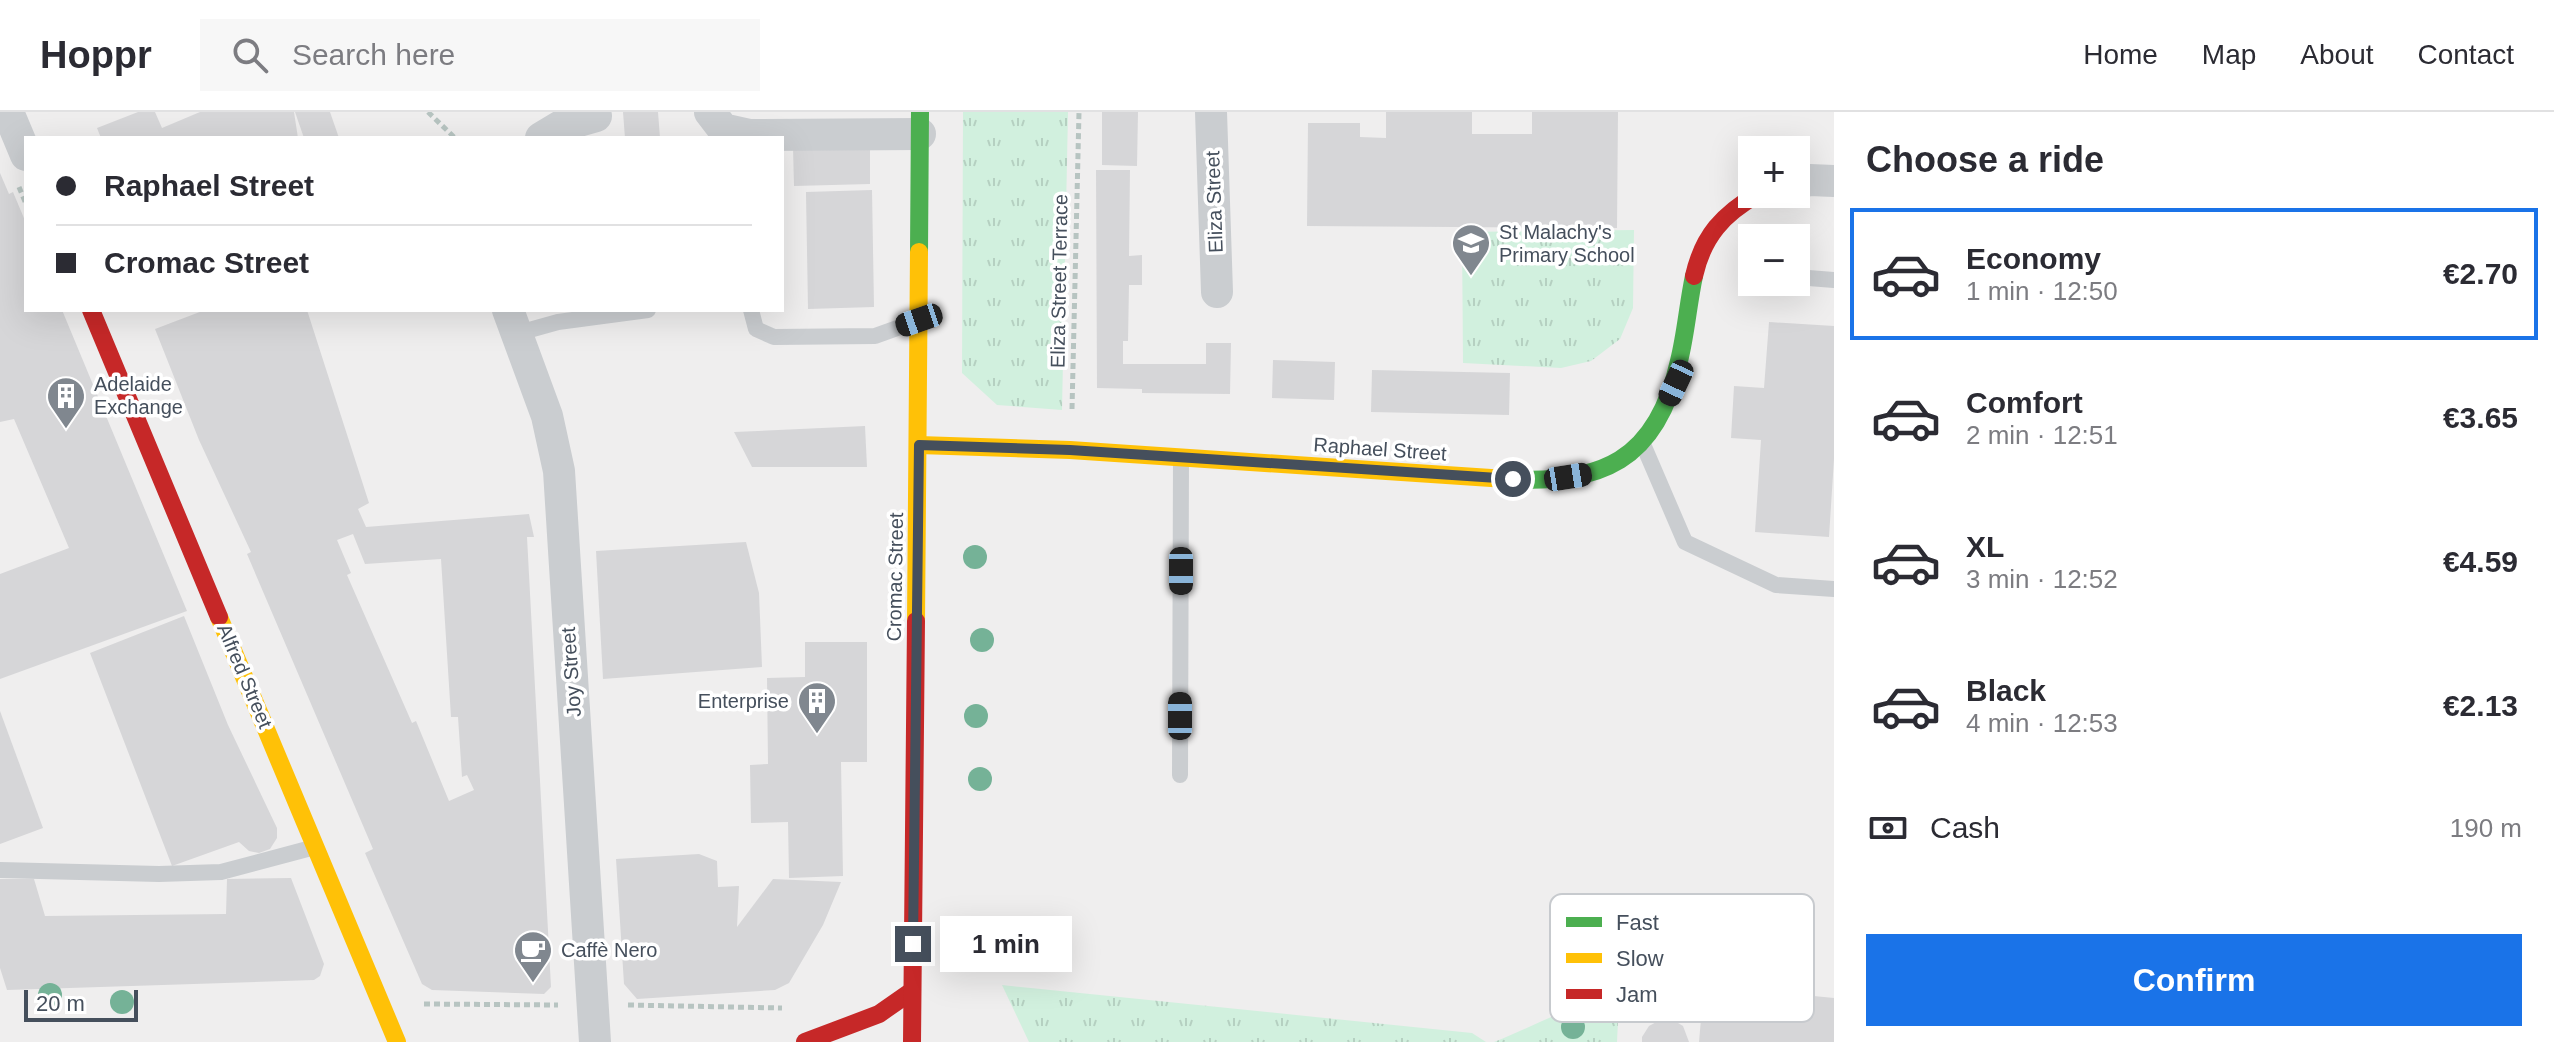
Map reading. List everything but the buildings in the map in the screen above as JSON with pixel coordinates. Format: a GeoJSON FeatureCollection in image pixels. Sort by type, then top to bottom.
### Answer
{"type":"FeatureCollection","features":[{"type":"Feature","properties":{"kind":"street"},"geometry":{"type":"LineString","coordinates":[[8,112],[24,150]]}},
{"type":"Feature","properties":{"kind":"street"},"geometry":{"type":"LineString","coordinates":[[710,112],[723,129],[750,135],[920,123]]}},
{"type":"Feature","properties":{"kind":"street","name":"Eliza Street"},"geometry":{"type":"LineString","coordinates":[[1211,112],[1217,292]]}},
{"type":"Feature","properties":{"kind":"street"},"geometry":{"type":"LineString","coordinates":[[544,136],[561,126],[596,116]]}},
{"type":"Feature","properties":{"kind":"street","name":"Cromac Street"},"geometry":{"type":"LineString","coordinates":[[912,1042],[920,123]]}},
{"type":"Feature","properties":{"kind":"street"},"geometry":{"type":"LineString","coordinates":[[1810,180],[1834,181]]}},
{"type":"Feature","properties":{"kind":"street","name":"Raphael Street"},"geometry":{"type":"LineString","coordinates":[[919,445],[1070,450],[1542,481],[1595,473],[1627,454],[1655,428],[1676,383],[1694,266],[1714,227],[1738,205]]}},
{"type":"Feature","properties":{"kind":"street","name":"Alfred Street"},"geometry":{"type":"LineString","coordinates":[[92,312],[397,1042]]}},
{"type":"Feature","properties":{"kind":"street","name":"Joy Street"},"geometry":{"type":"LineString","coordinates":[[511,322],[547,416],[559,471],[595,1042]]}},
{"type":"Feature","properties":{"kind":"street"},"geometry":{"type":"LineString","coordinates":[[805,1042],[879,1014],[912,991]]}},
{"type":"Feature","properties":{"kind":"lane"},"geometry":{"type":"LineString","coordinates":[[1810,278],[1834,280]]}},
{"type":"Feature","properties":{"kind":"lane"},"geometry":{"type":"LineString","coordinates":[[511,322],[558,322],[633,312]]}},
{"type":"Feature","properties":{"kind":"lane"},"geometry":{"type":"LineString","coordinates":[[752,312],[756,329],[774,337],[875,336],[919,320]]}},
{"type":"Feature","properties":{"kind":"lane"},"geometry":{"type":"LineString","coordinates":[[1642,441],[1685,542],[1776,585],[1834,589]]}},
{"type":"Feature","properties":{"kind":"lane"},"geometry":{"type":"LineString","coordinates":[[1180,775],[1181,457]]}},
{"type":"Feature","properties":{"kind":"lane"},"geometry":{"type":"LineString","coordinates":[[0,870],[159,874],[221,872],[317,847]]}},
{"type":"Feature","properties":{"kind":"path"},"geometry":{"type":"LineString","coordinates":[[428,112],[453,136]]}},
{"type":"Feature","properties":{"kind":"path","name":"Eliza Street Terrace"},"geometry":{"type":"LineString","coordinates":[[1070,450],[1079,112]]}},
{"type":"Feature","properties":{"kind":"path"},"geometry":{"type":"LineString","coordinates":[[417,1004],[571,1005]]}},
{"type":"Feature","properties":{"kind":"path"},"geometry":{"type":"LineString","coordinates":[[615,1005],[793,1008]]}},
{"type":"Feature","properties":{"kind":"green space"},"geometry":{"type":"Polygon","coordinates":[[[963,112],[1068,112],[1062,410],[997,405],[962,373],[963,112]]]}},
{"type":"Feature","properties":{"kind":"green space"},"geometry":{"type":"Polygon","coordinates":[[[1634,230],[1633,308],[1620,339],[1591,361],[1561,368],[1463,363],[1462,232],[1634,230]]]}},
{"type":"Feature","properties":{"kind":"green space"},"geometry":{"type":"Polygon","coordinates":[[[1002,985],[1472,1033],[1486,1042],[1029,1042],[1002,985]]]}},
{"type":"Feature","properties":{"kind":"green space"},"geometry":{"type":"Polygon","coordinates":[[[1550,1017],[1550,1022],[1618,1022],[1617,1042],[1494,1042],[1550,1017]]]}},
{"type":"Feature","properties":{"kind":"traffic: fast"},"geometry":{"type":"LineString","coordinates":[[919,252],[920,112]]}},
{"type":"Feature","properties":{"kind":"traffic: fast"},"geometry":{"type":"LineString","coordinates":[[1506,479],[1540,480],[1597,471],[1620,460],[1640,444],[1656,422],[1669,395],[1681,350],[1694,276]]}},
{"type":"Feature","properties":{"kind":"traffic: slow"},"geometry":{"type":"LineString","coordinates":[[916,621],[919,252]]}},
{"type":"Feature","properties":{"kind":"traffic: slow"},"geometry":{"type":"LineString","coordinates":[[919,445],[1070,450],[1506,479]]}},
{"type":"Feature","properties":{"kind":"traffic: slow"},"geometry":{"type":"LineString","coordinates":[[219,617],[397,1042]]}},
{"type":"Feature","properties":{"kind":"traffic: jam"},"geometry":{"type":"LineString","coordinates":[[1694,276],[1709,238],[1738,207]]}},
{"type":"Feature","properties":{"kind":"traffic: jam"},"geometry":{"type":"LineString","coordinates":[[92,312],[219,617]]}},
{"type":"Feature","properties":{"kind":"traffic: jam"},"geometry":{"type":"LineString","coordinates":[[912,1042],[916,621]]}},
{"type":"Feature","properties":{"kind":"traffic: jam"},"geometry":{"type":"LineString","coordinates":[[805,1042],[879,1014],[912,991]]}},
{"type":"Feature","properties":{"kind":"place","name":"St Malachy's Primary School"},"geometry":{"type":"Point","coordinates":[1471,277]}},
{"type":"Feature","properties":{"kind":"place","name":"Adelaide Exchange"},"geometry":{"type":"Point","coordinates":[66,430]}},
{"type":"Feature","properties":{"kind":"place","name":"Enterprise"},"geometry":{"type":"Point","coordinates":[817,735]}},
{"type":"Feature","properties":{"kind":"place","name":"Caffè Nero"},"geometry":{"type":"Point","coordinates":[533,984]}},
{"type":"Feature","properties":{"kind":"route"},"geometry":{"type":"LineString","coordinates":[[913,944],[919,445],[1070,450],[1513,479]]}}]}
